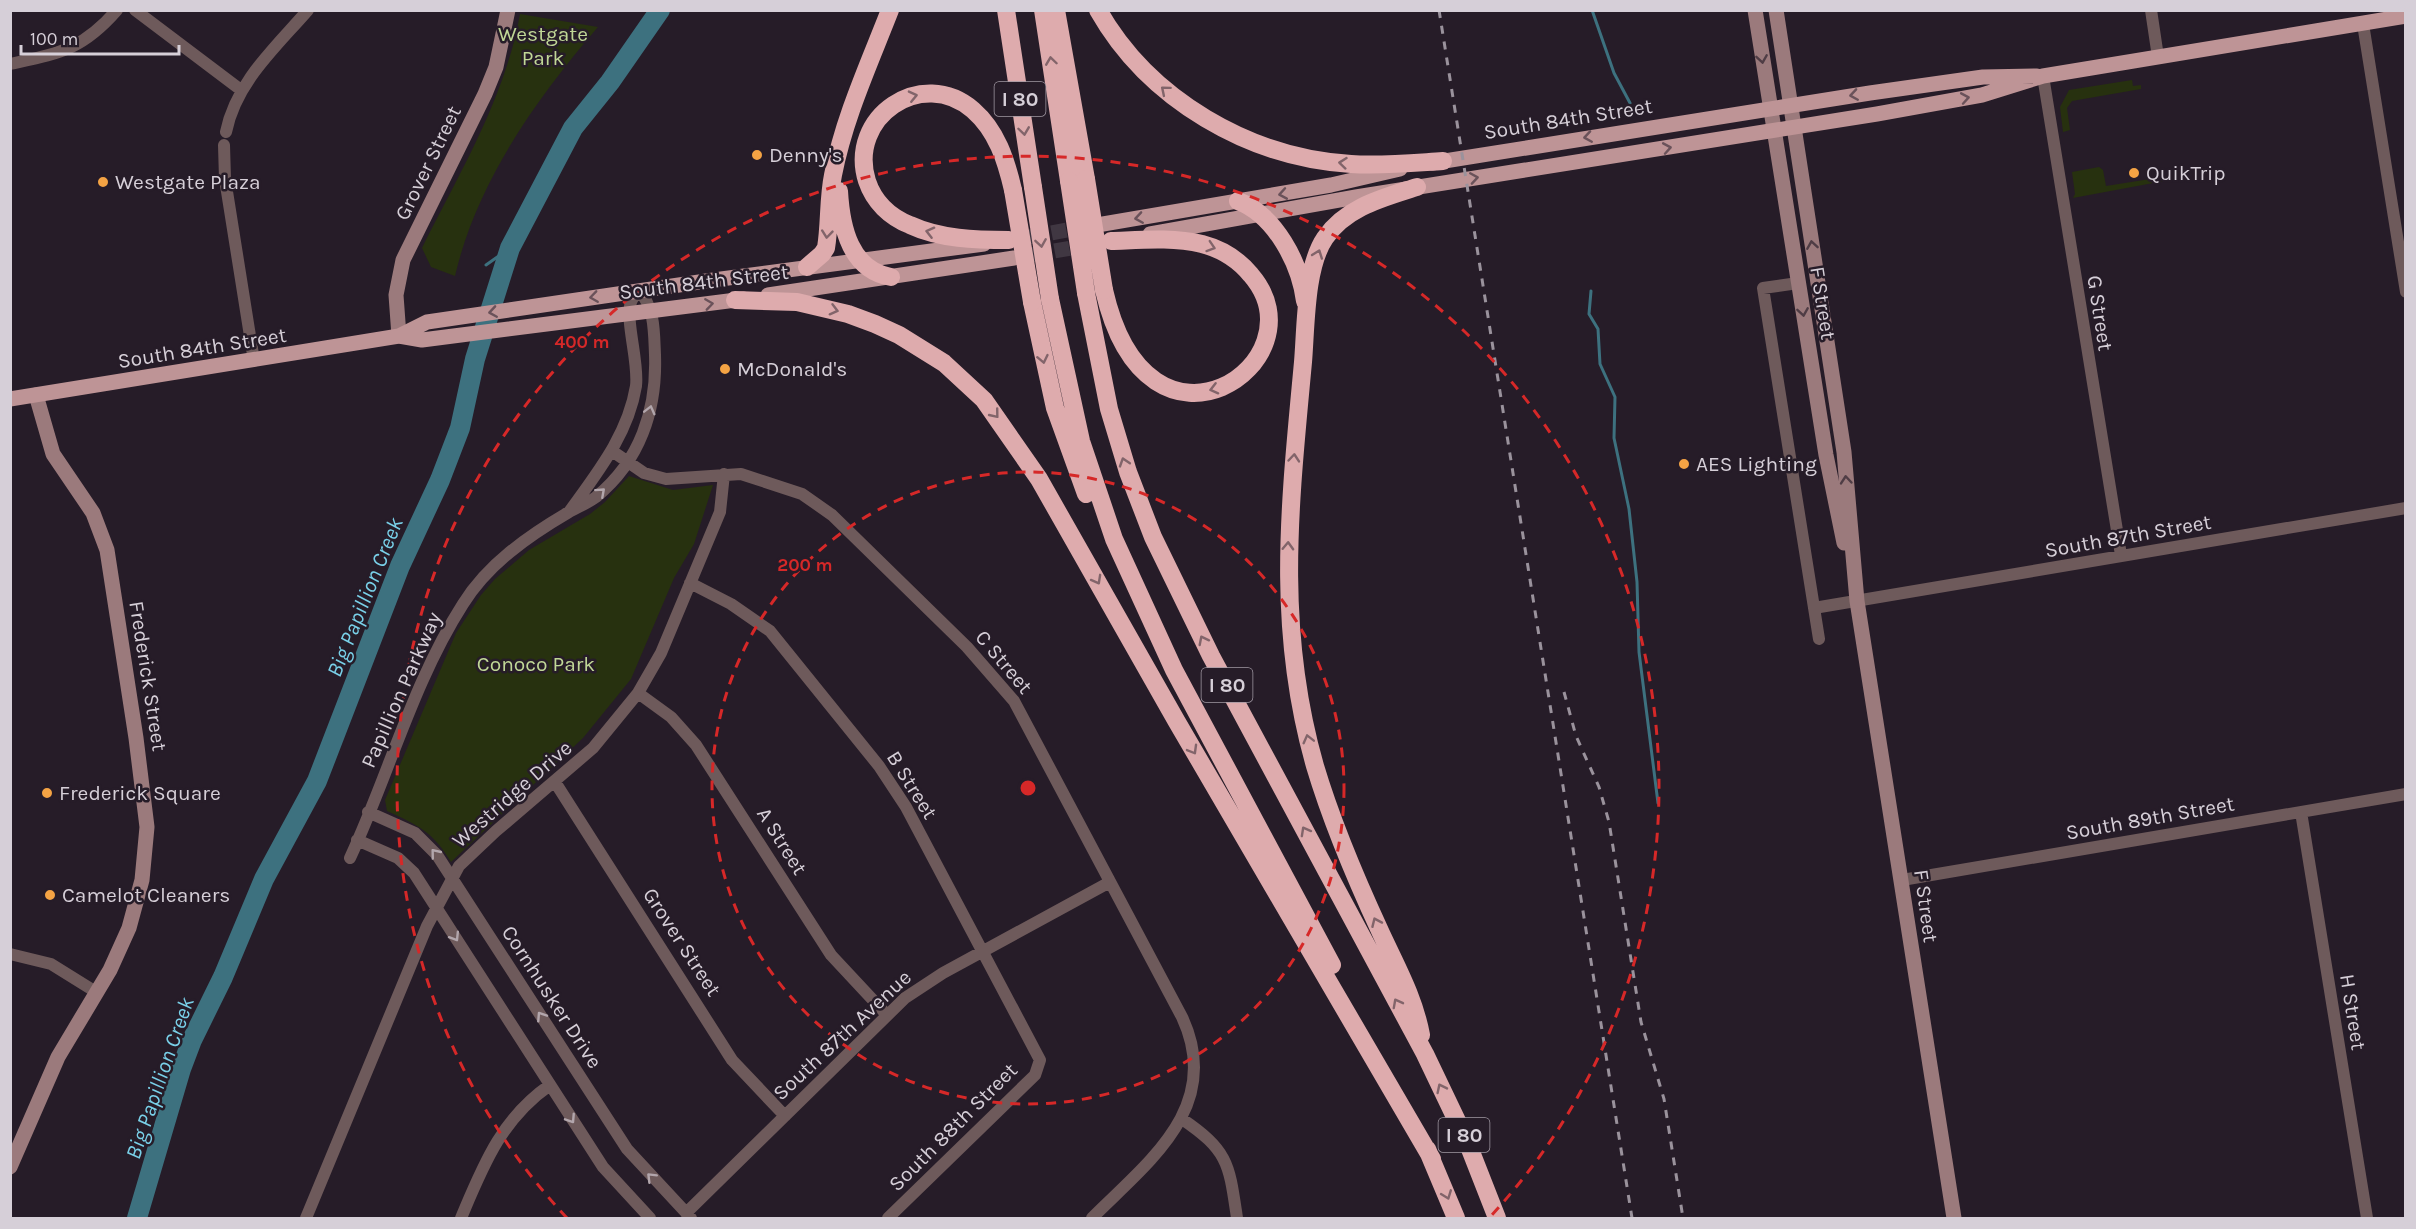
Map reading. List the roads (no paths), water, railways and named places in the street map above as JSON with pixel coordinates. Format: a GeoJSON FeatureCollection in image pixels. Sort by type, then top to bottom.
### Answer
{"type":"FeatureCollection","features":[{"type":"Feature","properties":{"kind":"highway"},"geometry":{"type":"LineString","coordinates":[[807,267],[826,248],[832,177],[866,68],[890,10]]}},
{"type":"Feature","properties":{"kind":"highway","name":"I 80"},"geometry":{"type":"LineString","coordinates":[[1006,10],[1050,299],[1065,375],[1086,458],[1106,518],[1141,602],[1174,670],[1387,1068],[1432,1159],[1456,1218]]}},
{"type":"Feature","properties":{"kind":"highway","name":"I 80"},"geometry":{"type":"LineString","coordinates":[[1043,10],[1077,180],[1095,292],[1099,366],[1114,431],[1153,537],[1211,656],[1425,1054],[1468,1144],[1497,1218]]}},
{"type":"Feature","properties":{"kind":"highway"},"geometry":{"type":"LineString","coordinates":[[1056,10],[1077,180]]}},
{"type":"Feature","properties":{"kind":"highway"},"geometry":{"type":"LineString","coordinates":[[1098,10],[1118,40],[1160,86],[1211,122],[1251,141],[1316,159],[1350,164],[1443,161]]}},
{"type":"Feature","properties":{"kind":"highway"},"geometry":{"type":"LineString","coordinates":[[1011,246],[942,235],[920,229],[897,219],[876,200],[869,189],[863,164],[868,135],[884,111],[897,100],[912,95],[944,95],[960,101],[973,110],[993,134],[1002,150],[1013,190],[1032,302],[1055,408],[1076,470],[1099,522],[1141,602]]}},
{"type":"Feature","properties":{"kind":"highway"},"geometry":{"type":"LineString","coordinates":[[844,136],[839,180],[840,207],[847,236],[860,260],[870,271],[891,277]]}},
{"type":"Feature","properties":{"kind":"highway"},"geometry":{"type":"LineString","coordinates":[[1417,187],[1360,207],[1342,220],[1324,238],[1313,271],[1288,539],[1289,621],[1295,676],[1307,736],[1326,799],[1359,886],[1415,1005],[1425,1054]]}},
{"type":"Feature","properties":{"kind":"highway"},"geometry":{"type":"LineString","coordinates":[[1238,201],[1262,214],[1296,267],[1305,297],[1306,332]]}},
{"type":"Feature","properties":{"kind":"highway"},"geometry":{"type":"LineString","coordinates":[[1095,292],[1129,356],[1149,378],[1173,390],[1200,393],[1225,386],[1249,369],[1259,356],[1266,341],[1268,311],[1264,295],[1257,281],[1233,258],[1220,250],[1186,242],[1108,241]]}},
{"type":"Feature","properties":{"kind":"highway"},"geometry":{"type":"LineString","coordinates":[[735,300],[797,302],[818,306],[848,314],[899,334],[944,363],[967,382],[1003,424],[1040,479],[1182,732],[1432,1159]]}},
{"type":"Feature","properties":{"kind":"main road","name":"South 84th Street"},"geometry":{"type":"LineString","coordinates":[[1108,241],[1417,187],[1982,95],[2043,76],[2406,16]]}},
{"type":"Feature","properties":{"kind":"main road","name":"South 84th Street"},"geometry":{"type":"LineString","coordinates":[[1102,224],[1331,185],[1443,161],[1770,108],[1983,77],[2016,74],[2043,76]]}},
{"type":"Feature","properties":{"kind":"main road","name":"South 84th Street"},"geometry":{"type":"LineString","coordinates":[[399,336],[422,340],[545,322],[735,300],[891,277],[1011,246]]}},
{"type":"Feature","properties":{"kind":"main road","name":"South 84th Street"},"geometry":{"type":"LineString","coordinates":[[10,399],[254,362],[399,336],[426,322],[860,260],[1011,246]]}},
{"type":"Feature","properties":{"kind":"street"},"geometry":{"type":"LineString","coordinates":[[10,64],[78,45],[95,34],[117,10]]}},
{"type":"Feature","properties":{"kind":"street"},"geometry":{"type":"LineString","coordinates":[[135,10],[241,90]]}},
{"type":"Feature","properties":{"kind":"street"},"geometry":{"type":"LineString","coordinates":[[226,132],[241,90],[308,10]]}},
{"type":"Feature","properties":{"kind":"street","name":"Grover Street"},"geometry":{"type":"LineString","coordinates":[[399,336],[396,295],[404,260],[485,94],[496,67],[508,10]]}},
{"type":"Feature","properties":{"kind":"street","name":"F Street"},"geometry":{"type":"LineString","coordinates":[[1755,10],[1826,455],[1857,601],[1953,1218]]}},
{"type":"Feature","properties":{"kind":"street","name":"F Street"},"geometry":{"type":"LineString","coordinates":[[1776,10],[1844,452],[1857,601]]}},
{"type":"Feature","properties":{"kind":"street"},"geometry":{"type":"LineString","coordinates":[[2151,10],[2158,57]]}},
{"type":"Feature","properties":{"kind":"street"},"geometry":{"type":"LineString","coordinates":[[2363,24],[2406,292]]}},
{"type":"Feature","properties":{"kind":"street","name":"G Street"},"geometry":{"type":"LineString","coordinates":[[2043,76],[2116,542],[2121,555]]}},
{"type":"Feature","properties":{"kind":"street"},"geometry":{"type":"LineString","coordinates":[[224,145],[225,179],[254,362]]}},
{"type":"Feature","properties":{"kind":"street"},"geometry":{"type":"LineString","coordinates":[[1798,283],[1763,288],[1819,639]]}},
{"type":"Feature","properties":{"kind":"street","name":"Papillion Parkway"},"geometry":{"type":"LineString","coordinates":[[350,858],[438,647],[465,601],[505,556],[569,512],[595,498],[628,464],[639,444],[653,400],[656,372],[651,310],[639,291],[631,302],[630,313],[637,366],[636,386],[627,421],[612,451],[569,512]]}},
{"type":"Feature","properties":{"kind":"street","name":"Frederick Street"},"geometry":{"type":"LineString","coordinates":[[10,1167],[58,1057],[120,951],[137,905],[146,853],[146,804],[107,550],[93,513],[53,454],[36,395]]}},
{"type":"Feature","properties":{"kind":"street","name":"C Street"},"geometry":{"type":"LineString","coordinates":[[612,451],[628,464],[645,473],[666,479],[741,474],[773,483],[824,508],[997,678],[1014,700],[1190,1036],[1194,1078],[1182,1119]]}},
{"type":"Feature","properties":{"kind":"street","name":"Westridge Drive"},"geometry":{"type":"LineString","coordinates":[[306,1218],[437,908],[459,866],[593,748],[638,693],[661,653],[720,512],[724,474]]}},
{"type":"Feature","properties":{"kind":"street","name":"South 87th Street"},"geometry":{"type":"LineString","coordinates":[[1814,608],[2406,508]]}},
{"type":"Feature","properties":{"kind":"street","name":"B Street"},"geometry":{"type":"LineString","coordinates":[[690,583],[750,615],[789,652],[896,789],[1040,1060]]}},
{"type":"Feature","properties":{"kind":"street","name":"A Street"},"geometry":{"type":"LineString","coordinates":[[638,693],[671,717],[696,745],[831,955],[887,1015]]}},
{"type":"Feature","properties":{"kind":"street","name":"Grover Street"},"geometry":{"type":"LineString","coordinates":[[555,782],[732,1060],[785,1116]]}},
{"type":"Feature","properties":{"kind":"street","name":"South 89th Street"},"geometry":{"type":"LineString","coordinates":[[1902,880],[2406,794]]}},
{"type":"Feature","properties":{"kind":"street","name":"Cornhusker Drive"},"geometry":{"type":"LineString","coordinates":[[368,812],[407,829],[423,840],[453,878],[627,1149],[689,1216]]}},
{"type":"Feature","properties":{"kind":"street","name":"H Street"},"geometry":{"type":"LineString","coordinates":[[2301,812],[2367,1218]]}},
{"type":"Feature","properties":{"kind":"street"},"geometry":{"type":"LineString","coordinates":[[357,840],[404,862],[437,908],[603,1167],[650,1218]]}},
{"type":"Feature","properties":{"kind":"street","name":"South 87th Avenue"},"geometry":{"type":"LineString","coordinates":[[689,1216],[785,1116],[887,1015],[923,984],[1110,882]]}},
{"type":"Feature","properties":{"kind":"street"},"geometry":{"type":"LineString","coordinates":[[10,954],[51,964],[96,992]]}},
{"type":"Feature","properties":{"kind":"street","name":"South 88th Street"},"geometry":{"type":"LineString","coordinates":[[888,1218],[1035,1075],[1040,1060]]}},
{"type":"Feature","properties":{"kind":"street"},"geometry":{"type":"LineString","coordinates":[[461,1218],[499,1135],[523,1105],[550,1085]]}},
{"type":"Feature","properties":{"kind":"street"},"geometry":{"type":"LineString","coordinates":[[1092,1218],[1169,1140],[1182,1119],[1207,1136],[1226,1161],[1237,1218]]}},
{"type":"Feature","properties":{"kind":"waterway","name":"Big Papillion Creek"},"geometry":{"type":"LineString","coordinates":[[137,1218],[181,1069],[192,1040],[223,977],[264,879],[317,781],[400,566],[440,480],[460,428],[475,359],[510,248],[573,128],[610,82],[660,10]]}},
{"type":"Feature","properties":{"kind":"waterway"},"geometry":{"type":"LineString","coordinates":[[1592,10],[1614,73],[1630,103]]}},
{"type":"Feature","properties":{"kind":"waterway"},"geometry":{"type":"LineString","coordinates":[[486,265],[510,248]]}},
{"type":"Feature","properties":{"kind":"waterway"},"geometry":{"type":"LineString","coordinates":[[1591,291],[1589,314],[1598,329],[1600,364],[1615,397],[1614,438],[1629,509],[1637,582],[1639,652],[1658,803]]}},
{"type":"Feature","properties":{"kind":"tunnel"},"geometry":{"type":"LineString","coordinates":[[1029,237],[1088,226]]}},
{"type":"Feature","properties":{"kind":"tunnel"},"geometry":{"type":"LineString","coordinates":[[1032,255],[1088,245]]}},
{"type":"Feature","properties":{"kind":"railway"},"geometry":{"type":"LineString","coordinates":[[1439,10],[1632,1218]]}},
{"type":"Feature","properties":{"kind":"railway"},"geometry":{"type":"LineString","coordinates":[[1564,692],[1576,736],[1599,787],[1609,822],[1641,1022],[1664,1099],[1683,1218]]}},
{"type":"Feature","properties":{"kind":"place","name":"Denny's"},"geometry":{"type":"Point","coordinates":[757,155]}},
{"type":"Feature","properties":{"kind":"place","name":"QuikTrip"},"geometry":{"type":"Point","coordinates":[2134,173]}},
{"type":"Feature","properties":{"kind":"place","name":"Westgate Plaza"},"geometry":{"type":"Point","coordinates":[103,182]}},
{"type":"Feature","properties":{"kind":"place","name":"McDonald's"},"geometry":{"type":"Point","coordinates":[725,369]}},
{"type":"Feature","properties":{"kind":"place","name":"AES Lighting"},"geometry":{"type":"Point","coordinates":[1684,464]}},
{"type":"Feature","properties":{"kind":"place","name":"Frederick Square"},"geometry":{"type":"Point","coordinates":[47,793]}},
{"type":"Feature","properties":{"kind":"place","name":"Camelot Cleaners"},"geometry":{"type":"Point","coordinates":[50,895]}},
{"type":"Feature","properties":{"kind":"park label","name":"Westgate Park"},"geometry":{"type":"Point","coordinates":[543,46]}},
{"type":"Feature","properties":{"kind":"park label","name":"Conoco Park"},"geometry":{"type":"Point","coordinates":[536,664]}}]}
